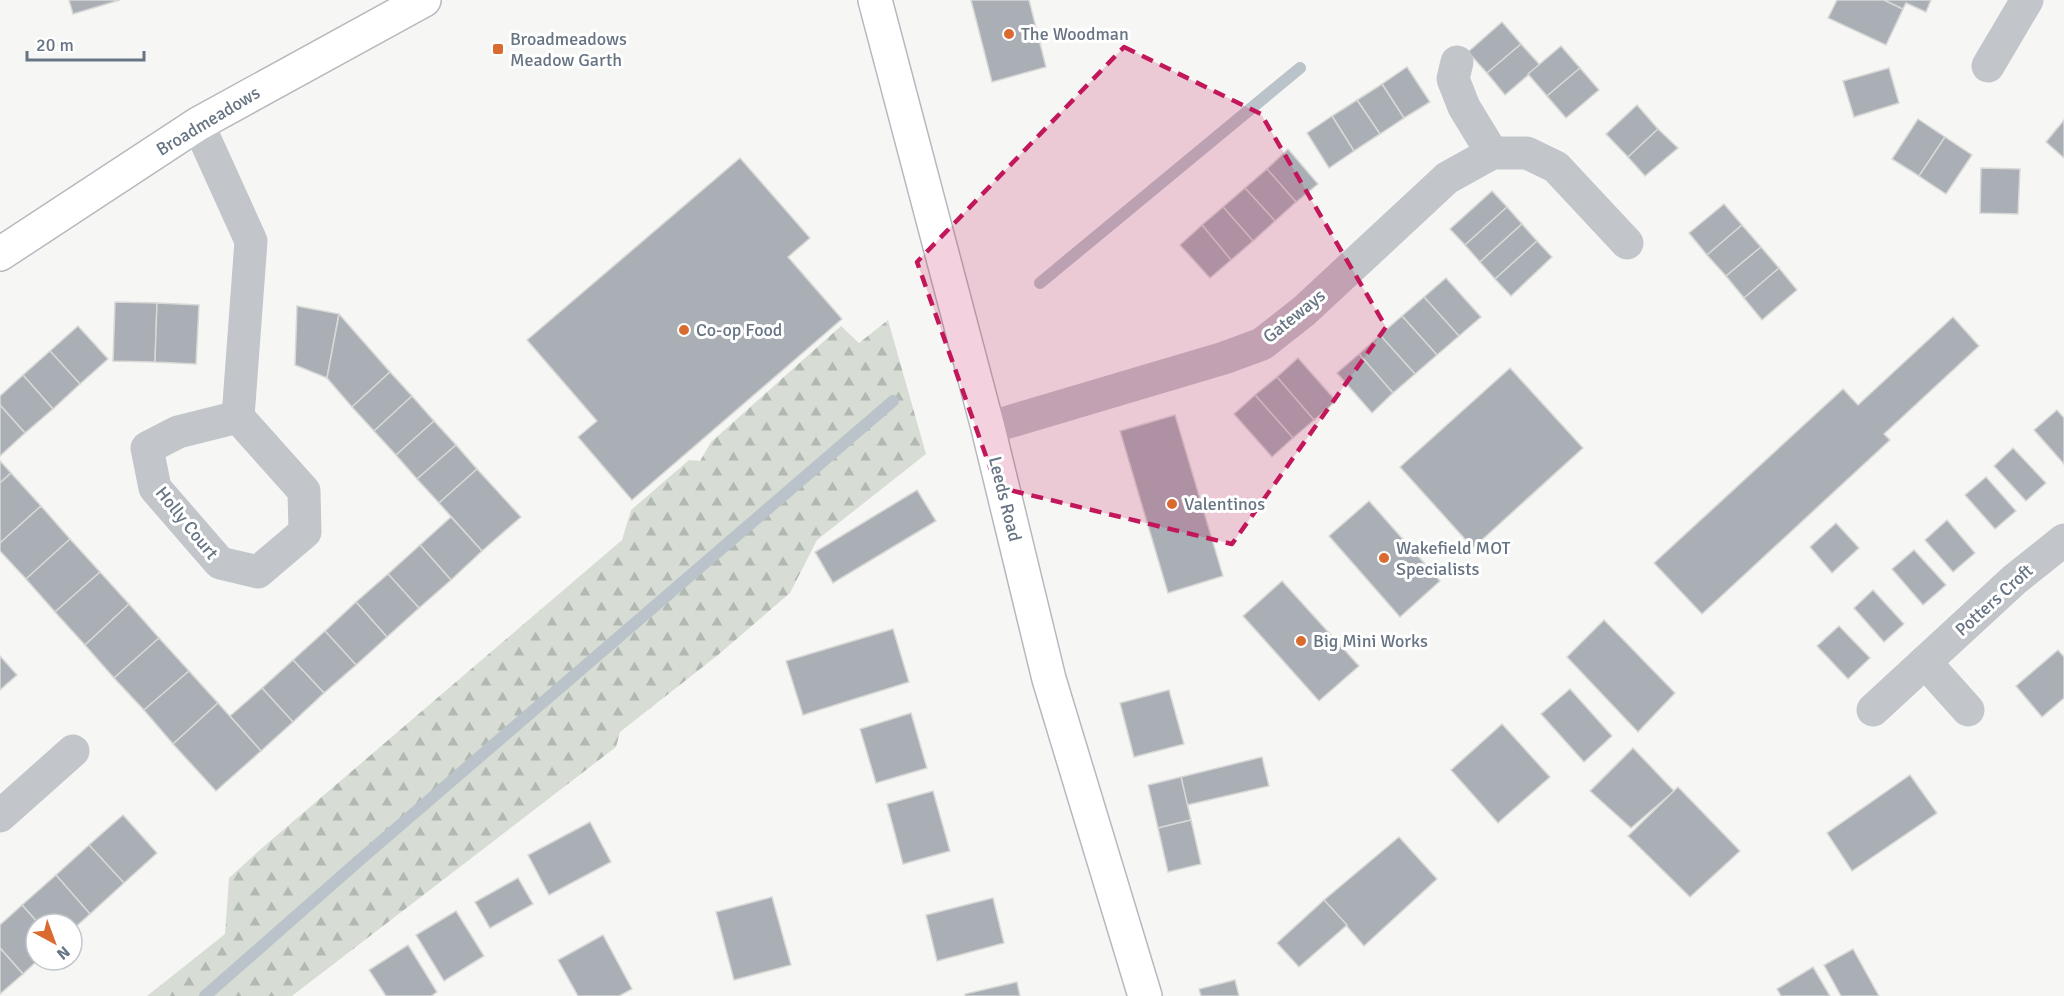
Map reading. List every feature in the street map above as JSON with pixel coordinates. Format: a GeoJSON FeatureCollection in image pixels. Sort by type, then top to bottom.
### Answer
{"type":"FeatureCollection","features":[{"type":"Feature","properties":{"kind":"main road","name":"Broadmeadows"},"geometry":{"type":"LineString","coordinates":[[0,254],[198,124],[424,0]]}},
{"type":"Feature","properties":{"kind":"main road","name":"Leeds Road"},"geometry":{"type":"LineString","coordinates":[[875,0],[988,428],[1049,679],[1145,996]]}},
{"type":"Feature","properties":{"kind":"street"},"geometry":{"type":"LineString","coordinates":[[1988,66],[2027,0]]}},
{"type":"Feature","properties":{"kind":"street"},"geometry":{"type":"LineString","coordinates":[[1457,62],[1452,79],[1464,107],[1492,153]]}},
{"type":"Feature","properties":{"kind":"street"},"geometry":{"type":"LineString","coordinates":[[198,124],[251,241],[238,417]]}},
{"type":"Feature","properties":{"kind":"street","name":"Gateways"},"geometry":{"type":"LineString","coordinates":[[988,428],[1224,358],[1262,344],[1304,311],[1447,178],[1492,153],[1527,153],[1556,167],[1626,243]]}},
{"type":"Feature","properties":{"kind":"street","name":"Holly Court"},"geometry":{"type":"LineString","coordinates":[[238,417],[304,491],[304,532],[258,572],[220,563],[155,488],[147,448],[178,432],[238,417]]}},
{"type":"Feature","properties":{"kind":"street","name":"Potters Croft"},"geometry":{"type":"LineString","coordinates":[[1873,710],[2014,580],[2064,540]]}},
{"type":"Feature","properties":{"kind":"street"},"geometry":{"type":"LineString","coordinates":[[1925,662],[1968,710]]}},
{"type":"Feature","properties":{"kind":"street"},"geometry":{"type":"LineString","coordinates":[[0,816],[73,751]]}},
{"type":"Feature","properties":{"kind":"highlighted area"},"geometry":{"type":"Polygon","coordinates":[[[1124,47],[1261,114],[1386,327],[1232,544],[997,487],[917,262],[1124,47]]]}},
{"type":"Feature","properties":{"kind":"green space"},"geometry":{"type":"Polygon","coordinates":[[[888,320],[926,454],[817,540],[790,593],[718,655],[620,732],[616,747],[292,996],[147,996],[225,934],[229,878],[622,540],[631,510],[689,460],[700,461],[711,442],[841,326],[859,343],[888,320]]]}},
{"type":"Feature","properties":{"kind":"building"},"geometry":{"type":"Polygon","coordinates":[[[69,0],[120,0],[73,14],[69,0]]]}},
{"type":"Feature","properties":{"kind":"building","name":"The Woodman"},"geometry":{"type":"Polygon","coordinates":[[[971,0],[1029,0],[1046,67],[992,82],[971,0]]]}},
{"type":"Feature","properties":{"kind":"building"},"geometry":{"type":"Polygon","coordinates":[[[1837,0],[1884,0],[1903,9],[1886,45],[1828,18],[1837,0]]]}},
{"type":"Feature","properties":{"kind":"building"},"geometry":{"type":"Polygon","coordinates":[[[1884,0],[1931,0],[1926,12],[1906,3],[1903,9],[1884,0]]]}},
{"type":"Feature","properties":{"kind":"building"},"geometry":{"type":"Polygon","coordinates":[[[1502,22],[1521,44],[1487,73],[1468,52],[1502,22]]]}},
{"type":"Feature","properties":{"kind":"building"},"geometry":{"type":"Polygon","coordinates":[[[1521,44],[1540,65],[1505,95],[1487,73],[1521,44]]]}},
{"type":"Feature","properties":{"kind":"building"},"geometry":{"type":"Polygon","coordinates":[[[1561,46],[1580,68],[1547,96],[1528,74],[1561,46]]]}},
{"type":"Feature","properties":{"kind":"building"},"geometry":{"type":"Polygon","coordinates":[[[1407,67],[1430,102],[1404,118],[1382,84],[1407,67]]]}},
{"type":"Feature","properties":{"kind":"building"},"geometry":{"type":"Polygon","coordinates":[[[1580,68],[1599,90],[1566,118],[1547,96],[1580,68]]]}},
{"type":"Feature","properties":{"kind":"building"},"geometry":{"type":"Polygon","coordinates":[[[1889,68],[1899,103],[1854,117],[1843,81],[1889,68]]]}},
{"type":"Feature","properties":{"kind":"building"},"geometry":{"type":"Polygon","coordinates":[[[1382,84],[1404,118],[1380,134],[1357,100],[1382,84]]]}},
{"type":"Feature","properties":{"kind":"building"},"geometry":{"type":"Polygon","coordinates":[[[1357,100],[1380,134],[1354,151],[1332,116],[1357,100]]]}},
{"type":"Feature","properties":{"kind":"building"},"geometry":{"type":"Polygon","coordinates":[[[1637,105],[1658,129],[1628,157],[1606,134],[1637,105]]]}},
{"type":"Feature","properties":{"kind":"building"},"geometry":{"type":"Polygon","coordinates":[[[1332,116],[1354,151],[1329,168],[1307,133],[1332,116]]]}},
{"type":"Feature","properties":{"kind":"building"},"geometry":{"type":"Polygon","coordinates":[[[1918,119],[1945,137],[1919,176],[1892,159],[1918,119]]]}},
{"type":"Feature","properties":{"kind":"building"},"geometry":{"type":"Polygon","coordinates":[[[2064,120],[2064,158],[2046,142],[2064,120]]]}},
{"type":"Feature","properties":{"kind":"building"},"geometry":{"type":"Polygon","coordinates":[[[1658,129],[1678,148],[1645,176],[1628,157],[1658,129]]]}},
{"type":"Feature","properties":{"kind":"building"},"geometry":{"type":"Polygon","coordinates":[[[1945,137],[1972,155],[1946,194],[1919,176],[1945,137]]]}},
{"type":"Feature","properties":{"kind":"building"},"geometry":{"type":"Polygon","coordinates":[[[1288,149],[1318,184],[1296,202],[1267,169],[1288,149]]]}},
{"type":"Feature","properties":{"kind":"building","name":"Co-op Food"},"geometry":{"type":"Polygon","coordinates":[[[740,158],[810,238],[788,257],[842,319],[632,500],[578,437],[597,421],[527,340],[740,158]]]}},
{"type":"Feature","properties":{"kind":"building"},"geometry":{"type":"Polygon","coordinates":[[[1981,168],[2020,169],[2018,214],[1980,213],[1981,168]]]}},
{"type":"Feature","properties":{"kind":"building"},"geometry":{"type":"Polygon","coordinates":[[[1267,169],[1296,202],[1275,221],[1245,188],[1267,169]]]}},
{"type":"Feature","properties":{"kind":"building"},"geometry":{"type":"Polygon","coordinates":[[[1245,188],[1275,221],[1253,241],[1223,207],[1245,188]]]}},
{"type":"Feature","properties":{"kind":"building"},"geometry":{"type":"Polygon","coordinates":[[[1492,191],[1507,207],[1465,245],[1450,229],[1492,191]]]}},
{"type":"Feature","properties":{"kind":"building"},"geometry":{"type":"Polygon","coordinates":[[[1724,204],[1742,225],[1707,255],[1689,233],[1724,204]]]}},
{"type":"Feature","properties":{"kind":"building"},"geometry":{"type":"Polygon","coordinates":[[[1223,207],[1253,241],[1231,260],[1202,225],[1223,207]]]}},
{"type":"Feature","properties":{"kind":"building"},"geometry":{"type":"Polygon","coordinates":[[[1507,207],[1522,224],[1480,262],[1465,245],[1507,207]]]}},
{"type":"Feature","properties":{"kind":"building"},"geometry":{"type":"Polygon","coordinates":[[[1522,224],[1537,241],[1495,279],[1480,262],[1522,224]]]}},
{"type":"Feature","properties":{"kind":"building"},"geometry":{"type":"Polygon","coordinates":[[[1202,225],[1231,260],[1210,278],[1180,245],[1202,225]]]}},
{"type":"Feature","properties":{"kind":"building"},"geometry":{"type":"Polygon","coordinates":[[[1742,225],[1761,247],[1726,276],[1707,255],[1742,225]]]}},
{"type":"Feature","properties":{"kind":"building"},"geometry":{"type":"Polygon","coordinates":[[[1537,241],[1552,257],[1511,296],[1495,279],[1537,241]]]}},
{"type":"Feature","properties":{"kind":"building"},"geometry":{"type":"Polygon","coordinates":[[[1761,247],[1779,268],[1744,298],[1726,276],[1761,247]]]}},
{"type":"Feature","properties":{"kind":"building"},"geometry":{"type":"Polygon","coordinates":[[[1779,268],[1797,290],[1762,320],[1744,298],[1779,268]]]}},
{"type":"Feature","properties":{"kind":"building"},"geometry":{"type":"Polygon","coordinates":[[[1446,278],[1481,317],[1459,336],[1424,297],[1446,278]]]}},
{"type":"Feature","properties":{"kind":"building"},"geometry":{"type":"Polygon","coordinates":[[[1424,297],[1459,336],[1437,355],[1402,316],[1424,297]]]}},
{"type":"Feature","properties":{"kind":"building"},"geometry":{"type":"Polygon","coordinates":[[[115,302],[157,303],[155,362],[113,361],[115,302]]]}},
{"type":"Feature","properties":{"kind":"building"},"geometry":{"type":"Polygon","coordinates":[[[157,303],[199,305],[196,364],[155,362],[157,303]]]}},
{"type":"Feature","properties":{"kind":"building"},"geometry":{"type":"Polygon","coordinates":[[[297,306],[339,314],[327,378],[295,365],[297,306]]]}},
{"type":"Feature","properties":{"kind":"building"},"geometry":{"type":"Polygon","coordinates":[[[339,314],[390,372],[352,407],[327,378],[339,314]]]}},
{"type":"Feature","properties":{"kind":"building"},"geometry":{"type":"Polygon","coordinates":[[[1402,316],[1437,355],[1415,374],[1380,335],[1402,316]]]}},
{"type":"Feature","properties":{"kind":"building"},"geometry":{"type":"Polygon","coordinates":[[[1953,317],[1979,346],[1884,434],[1890,440],[1702,614],[1654,563],[1843,389],[1858,405],[1953,317]]]}},
{"type":"Feature","properties":{"kind":"building"},"geometry":{"type":"Polygon","coordinates":[[[78,326],[108,359],[80,384],[50,351],[78,326]]]}},
{"type":"Feature","properties":{"kind":"building"},"geometry":{"type":"Polygon","coordinates":[[[1380,335],[1415,374],[1393,393],[1359,354],[1380,335]]]}},
{"type":"Feature","properties":{"kind":"building"},"geometry":{"type":"Polygon","coordinates":[[[50,351],[80,384],[53,409],[23,375],[50,351]]]}},
{"type":"Feature","properties":{"kind":"building"},"geometry":{"type":"Polygon","coordinates":[[[1359,354],[1393,393],[1372,413],[1337,373],[1359,354]]]}},
{"type":"Feature","properties":{"kind":"building"},"geometry":{"type":"Polygon","coordinates":[[[1298,358],[1336,401],[1314,420],[1277,377],[1298,358]]]}},
{"type":"Feature","properties":{"kind":"building"},"geometry":{"type":"Polygon","coordinates":[[[1510,368],[1583,448],[1473,548],[1400,467],[1510,368]]]}},
{"type":"Feature","properties":{"kind":"building"},"geometry":{"type":"Polygon","coordinates":[[[390,372],[412,396],[374,431],[352,407],[390,372]]]}},
{"type":"Feature","properties":{"kind":"building"},"geometry":{"type":"Polygon","coordinates":[[[23,375],[53,409],[25,433],[0,405],[0,396],[23,375]]]}},
{"type":"Feature","properties":{"kind":"building"},"geometry":{"type":"Polygon","coordinates":[[[1277,377],[1314,420],[1293,438],[1255,395],[1277,377]]]}},
{"type":"Feature","properties":{"kind":"building"},"geometry":{"type":"Polygon","coordinates":[[[1255,395],[1293,438],[1272,457],[1234,414],[1255,395]]]}},
{"type":"Feature","properties":{"kind":"building"},"geometry":{"type":"Polygon","coordinates":[[[412,396],[434,421],[396,455],[374,431],[412,396]]]}},
{"type":"Feature","properties":{"kind":"building"},"geometry":{"type":"Polygon","coordinates":[[[0,405],[25,433],[0,456],[0,405]]]}},
{"type":"Feature","properties":{"kind":"building"},"geometry":{"type":"Polygon","coordinates":[[[2057,410],[2064,418],[2064,464],[2034,430],[2057,410]]]}},
{"type":"Feature","properties":{"kind":"building","name":"Valentinos"},"geometry":{"type":"Polygon","coordinates":[[[1175,415],[1223,576],[1168,593],[1120,431],[1175,415]]]}},
{"type":"Feature","properties":{"kind":"building"},"geometry":{"type":"Polygon","coordinates":[[[434,421],[456,445],[417,479],[396,455],[434,421]]]}},
{"type":"Feature","properties":{"kind":"building"},"geometry":{"type":"Polygon","coordinates":[[[456,445],[477,469],[439,503],[417,479],[456,445]]]}},
{"type":"Feature","properties":{"kind":"building"},"geometry":{"type":"Polygon","coordinates":[[[2013,448],[2046,483],[2026,501],[1994,466],[2013,448]]]}},
{"type":"Feature","properties":{"kind":"building"},"geometry":{"type":"Polygon","coordinates":[[[0,461],[11,473],[0,483],[0,461]]]}},
{"type":"Feature","properties":{"kind":"building"},"geometry":{"type":"Polygon","coordinates":[[[477,469],[521,517],[482,551],[439,503],[477,469]]]}},
{"type":"Feature","properties":{"kind":"building"},"geometry":{"type":"Polygon","coordinates":[[[11,473],[41,506],[0,543],[0,483],[11,473]]]}},
{"type":"Feature","properties":{"kind":"building"},"geometry":{"type":"Polygon","coordinates":[[[1986,477],[2016,511],[1995,529],[1965,495],[1986,477]]]}},
{"type":"Feature","properties":{"kind":"building"},"geometry":{"type":"Polygon","coordinates":[[[917,490],[936,521],[833,583],[815,552],[917,490]]]}},
{"type":"Feature","properties":{"kind":"building","name":"Wakefield MOT Specialists"},"geometry":{"type":"Polygon","coordinates":[[[1369,501],[1440,581],[1400,617],[1329,536],[1369,501]]]}},
{"type":"Feature","properties":{"kind":"building"},"geometry":{"type":"Polygon","coordinates":[[[41,506],[70,539],[26,579],[0,551],[0,543],[41,506]]]}},
{"type":"Feature","properties":{"kind":"building"},"geometry":{"type":"Polygon","coordinates":[[[451,517],[482,551],[451,580],[420,545],[451,517]]]}},
{"type":"Feature","properties":{"kind":"building"},"geometry":{"type":"Polygon","coordinates":[[[1947,520],[1975,553],[1953,572],[1925,540],[1947,520]]]}},
{"type":"Feature","properties":{"kind":"building"},"geometry":{"type":"Polygon","coordinates":[[[1836,523],[1859,548],[1832,573],[1810,547],[1836,523]]]}},
{"type":"Feature","properties":{"kind":"building"},"geometry":{"type":"Polygon","coordinates":[[[70,539],[100,572],[55,612],[26,579],[70,539]]]}},
{"type":"Feature","properties":{"kind":"building"},"geometry":{"type":"Polygon","coordinates":[[[420,545],[451,580],[419,608],[388,574],[420,545]]]}},
{"type":"Feature","properties":{"kind":"building"},"geometry":{"type":"Polygon","coordinates":[[[1914,550],[1946,585],[1923,605],[1892,569],[1914,550]]]}},
{"type":"Feature","properties":{"kind":"building"},"geometry":{"type":"Polygon","coordinates":[[[100,572],[129,604],[85,645],[55,612],[100,572]]]}},
{"type":"Feature","properties":{"kind":"building"},"geometry":{"type":"Polygon","coordinates":[[[388,574],[419,608],[387,637],[356,602],[388,574]]]}},
{"type":"Feature","properties":{"kind":"building","name":"Big Mini Works"},"geometry":{"type":"Polygon","coordinates":[[[1282,581],[1359,666],[1319,701],[1243,616],[1282,581]]]}},
{"type":"Feature","properties":{"kind":"building"},"geometry":{"type":"Polygon","coordinates":[[[1873,590],[1904,624],[1884,642],[1854,608],[1873,590]]]}},
{"type":"Feature","properties":{"kind":"building"},"geometry":{"type":"Polygon","coordinates":[[[356,602],[387,637],[356,665],[325,631],[356,602]]]}},
{"type":"Feature","properties":{"kind":"building"},"geometry":{"type":"Polygon","coordinates":[[[129,604],[159,638],[114,678],[85,645],[129,604]]]}},
{"type":"Feature","properties":{"kind":"building"},"geometry":{"type":"Polygon","coordinates":[[[1604,620],[1675,693],[1638,732],[1567,657],[1604,620]]]}},
{"type":"Feature","properties":{"kind":"building"},"geometry":{"type":"Polygon","coordinates":[[[1839,626],[1870,658],[1848,679],[1817,646],[1839,626]]]}},
{"type":"Feature","properties":{"kind":"building"},"geometry":{"type":"Polygon","coordinates":[[[893,629],[909,682],[803,715],[786,661],[893,629]]]}},
{"type":"Feature","properties":{"kind":"building"},"geometry":{"type":"Polygon","coordinates":[[[325,631],[356,665],[324,693],[293,660],[325,631]]]}},
{"type":"Feature","properties":{"kind":"building"},"geometry":{"type":"Polygon","coordinates":[[[159,638],[189,671],[144,710],[114,678],[159,638]]]}},
{"type":"Feature","properties":{"kind":"building"},"geometry":{"type":"Polygon","coordinates":[[[2058,650],[2064,657],[2064,698],[2042,717],[2016,686],[2058,650]]]}},
{"type":"Feature","properties":{"kind":"building"},"geometry":{"type":"Polygon","coordinates":[[[0,656],[17,675],[0,690],[0,656]]]}},
{"type":"Feature","properties":{"kind":"building"},"geometry":{"type":"Polygon","coordinates":[[[293,660],[324,693],[293,722],[262,688],[293,660]]]}},
{"type":"Feature","properties":{"kind":"building"},"geometry":{"type":"Polygon","coordinates":[[[189,671],[218,703],[173,744],[144,710],[189,671]]]}},
{"type":"Feature","properties":{"kind":"building"},"geometry":{"type":"Polygon","coordinates":[[[262,688],[293,722],[261,751],[230,716],[262,688]]]}},
{"type":"Feature","properties":{"kind":"building"},"geometry":{"type":"Polygon","coordinates":[[[1570,689],[1612,736],[1584,762],[1541,714],[1570,689]]]}},
{"type":"Feature","properties":{"kind":"building"},"geometry":{"type":"Polygon","coordinates":[[[1169,690],[1184,744],[1134,757],[1120,703],[1169,690]]]}},
{"type":"Feature","properties":{"kind":"building"},"geometry":{"type":"Polygon","coordinates":[[[218,703],[261,751],[216,791],[173,744],[218,703]]]}},
{"type":"Feature","properties":{"kind":"building"},"geometry":{"type":"Polygon","coordinates":[[[911,713],[927,768],[876,783],[860,729],[911,713]]]}},
{"type":"Feature","properties":{"kind":"building"},"geometry":{"type":"Polygon","coordinates":[[[1502,724],[1550,777],[1498,823],[1451,770],[1502,724]]]}},
{"type":"Feature","properties":{"kind":"building"},"geometry":{"type":"Polygon","coordinates":[[[1633,748],[1674,791],[1631,828],[1590,791],[1633,748]]]}},
{"type":"Feature","properties":{"kind":"building"},"geometry":{"type":"Polygon","coordinates":[[[1262,757],[1269,786],[1187,805],[1181,777],[1262,757]]]}},
{"type":"Feature","properties":{"kind":"building"},"geometry":{"type":"Polygon","coordinates":[[[1910,775],[1937,813],[1852,871],[1827,833],[1910,775]]]}},
{"type":"Feature","properties":{"kind":"building"},"geometry":{"type":"Polygon","coordinates":[[[1181,777],[1191,820],[1158,828],[1148,785],[1181,777]]]}},
{"type":"Feature","properties":{"kind":"building"},"geometry":{"type":"Polygon","coordinates":[[[1678,787],[1740,851],[1690,897],[1628,836],[1678,787]]]}},
{"type":"Feature","properties":{"kind":"building"},"geometry":{"type":"Polygon","coordinates":[[[933,791],[950,851],[903,864],[887,804],[933,791]]]}},
{"type":"Feature","properties":{"kind":"building"},"geometry":{"type":"Polygon","coordinates":[[[123,815],[157,853],[124,883],[89,845],[123,815]]]}},
{"type":"Feature","properties":{"kind":"building"},"geometry":{"type":"Polygon","coordinates":[[[1191,820],[1201,864],[1168,872],[1158,828],[1191,820]]]}},
{"type":"Feature","properties":{"kind":"building"},"geometry":{"type":"Polygon","coordinates":[[[590,822],[611,862],[549,895],[528,855],[590,822]]]}},
{"type":"Feature","properties":{"kind":"building"},"geometry":{"type":"Polygon","coordinates":[[[1399,837],[1437,879],[1364,946],[1324,900],[1399,837]]]}},
{"type":"Feature","properties":{"kind":"building"},"geometry":{"type":"Polygon","coordinates":[[[89,845],[124,883],[90,914],[56,875],[89,845]]]}},
{"type":"Feature","properties":{"kind":"building"},"geometry":{"type":"Polygon","coordinates":[[[56,875],[90,914],[84,919],[84,912],[28,912],[22,905],[56,875]]]}},
{"type":"Feature","properties":{"kind":"building"},"geometry":{"type":"Polygon","coordinates":[[[518,878],[533,904],[490,928],[475,902],[518,878]]]}},
{"type":"Feature","properties":{"kind":"building"},"geometry":{"type":"Polygon","coordinates":[[[772,897],[791,965],[734,980],[716,912],[772,897]]]}},
{"type":"Feature","properties":{"kind":"building"},"geometry":{"type":"Polygon","coordinates":[[[993,898],[1004,943],[937,961],[926,915],[993,898]]]}},
{"type":"Feature","properties":{"kind":"building"},"geometry":{"type":"Polygon","coordinates":[[[1324,900],[1347,925],[1299,967],[1277,943],[1324,900]]]}},
{"type":"Feature","properties":{"kind":"building"},"geometry":{"type":"Polygon","coordinates":[[[22,905],[28,912],[24,912],[25,972],[23,974],[0,948],[0,925],[22,905]]]}},
{"type":"Feature","properties":{"kind":"building"},"geometry":{"type":"Polygon","coordinates":[[[456,911],[484,956],[444,981],[416,935],[456,911]]]}},
{"type":"Feature","properties":{"kind":"building"},"geometry":{"type":"Polygon","coordinates":[[[603,935],[632,989],[619,996],[578,996],[558,960],[603,935]]]}},
{"type":"Feature","properties":{"kind":"building"},"geometry":{"type":"Polygon","coordinates":[[[408,945],[437,992],[431,996],[386,996],[369,970],[408,945]]]}},
{"type":"Feature","properties":{"kind":"building"},"geometry":{"type":"Polygon","coordinates":[[[0,948],[23,974],[0,994],[0,948]]]}},
{"type":"Feature","properties":{"kind":"building"},"geometry":{"type":"Polygon","coordinates":[[[1853,949],[1879,996],[1841,996],[1824,965],[1853,949]]]}},
{"type":"Feature","properties":{"kind":"building"},"geometry":{"type":"Polygon","coordinates":[[[1813,967],[1830,996],[1781,996],[1777,989],[1813,967]]]}},
{"type":"Feature","properties":{"kind":"building"},"geometry":{"type":"Polygon","coordinates":[[[1235,980],[1239,996],[1201,996],[1199,989],[1235,980]]]}},
{"type":"Feature","properties":{"kind":"building"},"geometry":{"type":"Polygon","coordinates":[[[1017,982],[1020,996],[965,996],[965,994],[1017,982]]]}},
{"type":"Feature","properties":{"kind":"waterway"},"geometry":{"type":"LineString","coordinates":[[1040,283],[1300,68]]}},
{"type":"Feature","properties":{"kind":"waterway"},"geometry":{"type":"LineString","coordinates":[[205,996],[893,401]]}},
{"type":"Feature","properties":{"kind":"place","name":"The Woodman"},"geometry":{"type":"Point","coordinates":[1009,34]}},
{"type":"Feature","properties":{"kind":"place","name":"Broadmeadows Meadow Garth"},"geometry":{"type":"Point","coordinates":[498,49]}},
{"type":"Feature","properties":{"kind":"place","name":"Co-op Food"},"geometry":{"type":"Point","coordinates":[684,330]}},
{"type":"Feature","properties":{"kind":"place","name":"Valentinos"},"geometry":{"type":"Point","coordinates":[1172,504]}},
{"type":"Feature","properties":{"kind":"place","name":"Wakefield MOT Specialists"},"geometry":{"type":"Point","coordinates":[1384,558]}},
{"type":"Feature","properties":{"kind":"place","name":"Big Mini Works"},"geometry":{"type":"Point","coordinates":[1301,641]}}]}
